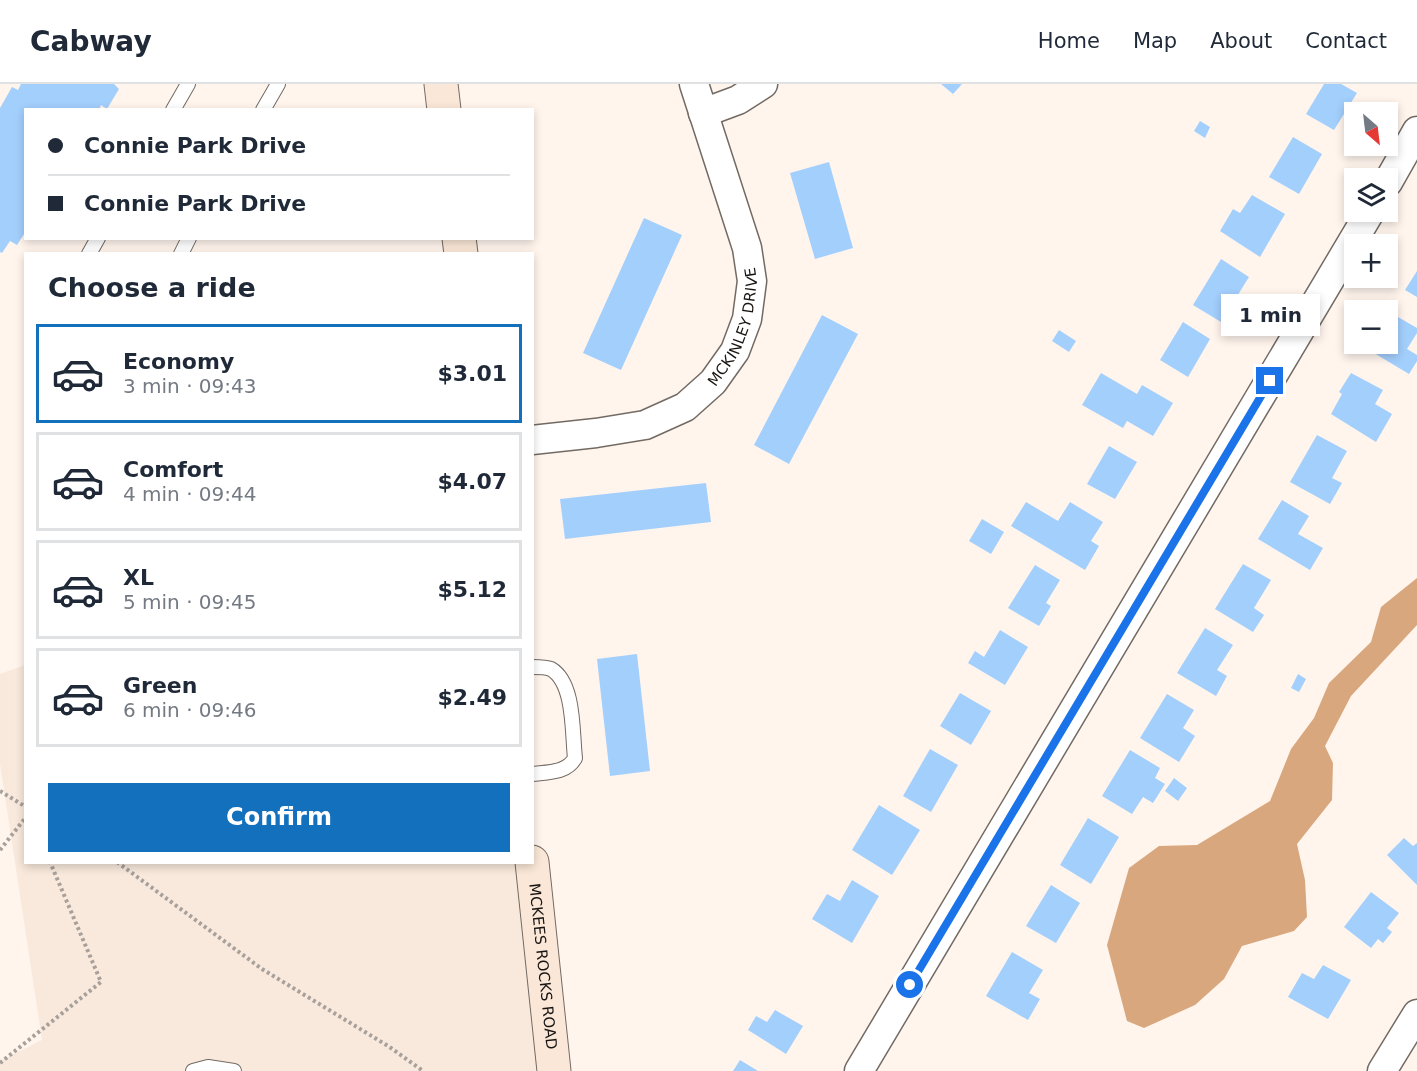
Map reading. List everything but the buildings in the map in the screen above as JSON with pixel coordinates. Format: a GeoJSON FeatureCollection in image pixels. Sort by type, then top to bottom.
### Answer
{"type":"FeatureCollection","features":[{"type":"Feature","properties":{"kind":"street"},"geometry":{"type":"LineString","coordinates":[[441,84],[444,108]]}},
{"type":"Feature","properties":{"kind":"street","name":"MCKINLEY DRIVE"},"geometry":{"type":"LineString","coordinates":[[534,440],[645,425],[685,407],[713,382],[735,351],[747,319],[752,281],[747,248],[694,84]]}},
{"type":"Feature","properties":{"kind":"street"},"geometry":{"type":"LineString","coordinates":[[703,113],[738,100],[763,84]]}},
{"type":"Feature","properties":{"kind":"street"},"geometry":{"type":"LineString","coordinates":[[1396,168],[1417,131]]}},
{"type":"Feature","properties":{"kind":"street"},"geometry":{"type":"LineString","coordinates":[[864,1069],[1364,222]]}},
{"type":"Feature","properties":{"kind":"street","name":"MCKEES ROCKS ROAD"},"geometry":{"type":"LineString","coordinates":[[532,864],[554,1071]]}},
{"type":"Feature","properties":{"kind":"street"},"geometry":{"type":"LineString","coordinates":[[1382,1071],[1417,1014]]}},
{"type":"Feature","properties":{"kind":"lane"},"geometry":{"type":"LineString","coordinates":[[174,108],[188,84]]}},
{"type":"Feature","properties":{"kind":"lane"},"geometry":{"type":"LineString","coordinates":[[264,108],[278,84]]}},
{"type":"Feature","properties":{"kind":"lane"},"geometry":{"type":"LineString","coordinates":[[534,667],[549,668],[562,679],[568,691],[575,758],[571,765],[562,770],[534,774]]}},
{"type":"Feature","properties":{"kind":"lane"},"geometry":{"type":"LineString","coordinates":[[193,1071],[208,1066],[234,1071]]}},
{"type":"Feature","properties":{"kind":"path"},"geometry":{"type":"LineString","coordinates":[[0,791],[24,806]]}},
{"type":"Feature","properties":{"kind":"path"},"geometry":{"type":"LineString","coordinates":[[0,850],[24,820]]}},
{"type":"Feature","properties":{"kind":"path"},"geometry":{"type":"LineString","coordinates":[[0,1063],[102,982],[51,864]]}},
{"type":"Feature","properties":{"kind":"path"},"geometry":{"type":"LineString","coordinates":[[120,864],[262,969],[388,1046],[423,1071]]}},
{"type":"Feature","properties":{"kind":"shaded area"},"geometry":{"type":"Polygon","coordinates":[[[1417,578],[1417,625],[1351,696],[1325,746],[1333,763],[1332,800],[1297,844],[1305,880],[1307,917],[1294,931],[1242,946],[1224,979],[1195,1005],[1144,1028],[1127,1021],[1107,945],[1129,868],[1159,846],[1197,845],[1270,801],[1291,749],[1314,718],[1329,683],[1371,642],[1381,607],[1417,578]]]}},
{"type":"Feature","properties":{"kind":"shaded area"},"geometry":{"type":"Polygon","coordinates":[[[24,665],[24,864],[532,864],[554,1071],[0,1071],[0,1061],[42,1040],[0,764],[0,674],[24,665]]]}},
{"type":"Feature","properties":{"kind":"route"},"geometry":{"type":"LineString","coordinates":[[910,985],[1270,381]]}}]}
